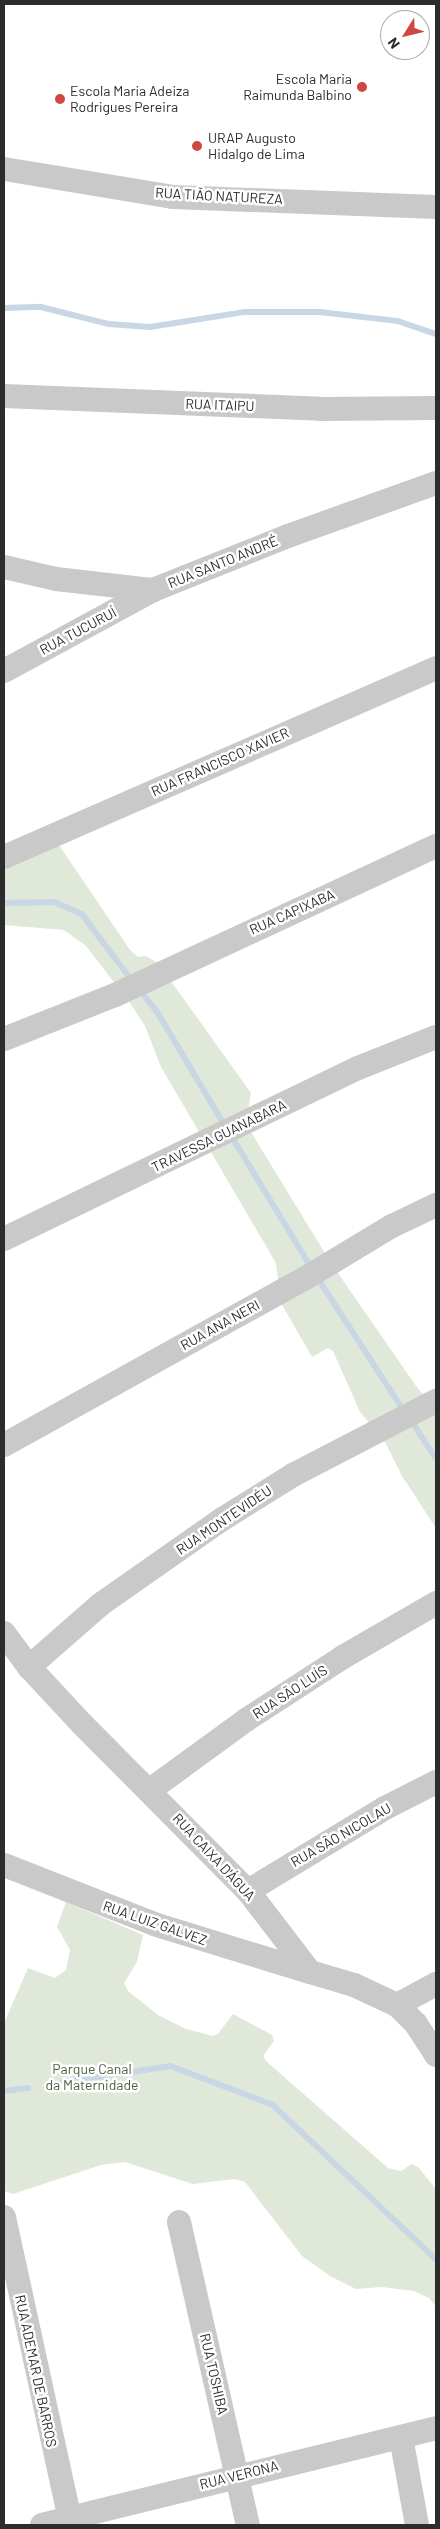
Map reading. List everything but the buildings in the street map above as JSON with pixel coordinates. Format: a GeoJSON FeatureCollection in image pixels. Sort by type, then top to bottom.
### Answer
{"type":"FeatureCollection","features":[{"type":"Feature","properties":{"kind":"street","name":"RUA TIÃO NATUREZA"},"geometry":{"type":"LineString","coordinates":[[4,169],[173,197],[436,207]]}},
{"type":"Feature","properties":{"kind":"street","name":"RUA ITAIPU"},"geometry":{"type":"LineString","coordinates":[[4,396],[321,410],[436,408]]}},
{"type":"Feature","properties":{"kind":"street","name":"RUA SANTO ANDRÉ"},"geometry":{"type":"LineString","coordinates":[[4,567],[56,579],[153,590],[288,536],[436,483]]}},
{"type":"Feature","properties":{"kind":"street","name":"RUA TUCURUÍ"},"geometry":{"type":"LineString","coordinates":[[4,670],[153,590]]}},
{"type":"Feature","properties":{"kind":"street","name":"RUA FRANCISCO XAVIER"},"geometry":{"type":"LineString","coordinates":[[4,856],[436,668]]}},
{"type":"Feature","properties":{"kind":"street","name":"RUA CAPIXABA"},"geometry":{"type":"LineString","coordinates":[[4,1039],[121,992],[436,846]]}},
{"type":"Feature","properties":{"kind":"street","name":"TRAVESSA GUANABARA"},"geometry":{"type":"LineString","coordinates":[[4,1239],[244,1125],[358,1068],[436,1037]]}},
{"type":"Feature","properties":{"kind":"street","name":"RUA ANA NERI"},"geometry":{"type":"LineString","coordinates":[[4,1445],[304,1279],[392,1226],[436,1205]]}},
{"type":"Feature","properties":{"kind":"street","name":"RUA MONTEVIDÉU"},"geometry":{"type":"LineString","coordinates":[[28,1667],[101,1604],[221,1520],[293,1475],[430,1403]]}},
{"type":"Feature","properties":{"kind":"street","name":"RUA SÃO LUÍS"},"geometry":{"type":"LineString","coordinates":[[150,1790],[246,1720],[343,1657],[436,1603]]}},
{"type":"Feature","properties":{"kind":"street","name":"RUA CAIXA D'ÁGUA"},"geometry":{"type":"LineString","coordinates":[[4,1633],[28,1667],[248,1891],[310,1972]]}},
{"type":"Feature","properties":{"kind":"street","name":"RUA SÃO NICOLAU"},"geometry":{"type":"LineString","coordinates":[[248,1891],[385,1808],[436,1782]]}},
{"type":"Feature","properties":{"kind":"street","name":"RUA LUIZ GALVEZ"},"geometry":{"type":"LineString","coordinates":[[4,1865],[157,1925],[310,1972]]}},
{"type":"Feature","properties":{"kind":"street"},"geometry":{"type":"LineString","coordinates":[[310,1972],[354,1985],[397,2005],[416,2024],[436,2055]]}},
{"type":"Feature","properties":{"kind":"street"},"geometry":{"type":"LineString","coordinates":[[397,2005],[436,1984]]}},
{"type":"Feature","properties":{"kind":"street","name":"RUA ADEMAR DE BARROS"},"geometry":{"type":"LineString","coordinates":[[4,2217],[13,2317],[70,2522]]}},
{"type":"Feature","properties":{"kind":"street","name":"RUA TOSHIBA"},"geometry":{"type":"LineString","coordinates":[[179,2222],[248,2525]]}},
{"type":"Feature","properties":{"kind":"street","name":"RUA VERONA"},"geometry":{"type":"LineString","coordinates":[[42,2525],[70,2522],[238,2475],[436,2428]]}},
{"type":"Feature","properties":{"kind":"street"},"geometry":{"type":"LineString","coordinates":[[400,2436],[417,2525]]}},
{"type":"Feature","properties":{"kind":"green space"},"geometry":{"type":"Polygon","coordinates":[[[59,845],[130,950],[138,957],[146,956],[158,963],[251,1093],[246,1124],[331,1263],[416,1386],[436,1409],[436,1528],[402,1476],[385,1442],[360,1412],[333,1351],[328,1348],[312,1357],[281,1303],[276,1263],[161,1067],[145,1026],[130,1003],[86,946],[64,930],[4,925],[4,869],[59,845]]]}},
{"type":"Feature","properties":{"kind":"green space","name":"Parque Canal da Maternidade"},"geometry":{"type":"Polygon","coordinates":[[[66,1902],[143,1935],[137,1962],[124,1983],[128,1991],[158,2015],[186,2029],[213,2036],[218,2034],[233,2014],[272,2035],[274,2041],[263,2056],[267,2062],[388,2168],[401,2171],[412,2164],[418,2167],[436,2189],[436,2307],[429,2298],[414,2291],[382,2287],[356,2289],[330,2276],[302,2256],[245,2182],[234,2179],[193,2184],[125,2162],[101,2165],[13,2194],[4,2191],[4,2023],[28,1968],[55,1978],[66,1970],[70,1950],[57,1927],[66,1902]]]}},
{"type":"Feature","properties":{"kind":"waterway"},"geometry":{"type":"LineString","coordinates":[[4,308],[41,307],[109,324],[150,327],[245,312],[320,312],[398,321],[436,334]]}},
{"type":"Feature","properties":{"kind":"waterway"},"geometry":{"type":"LineString","coordinates":[[4,903],[55,902],[82,914],[132,980]]}},
{"type":"Feature","properties":{"kind":"waterway"},"geometry":{"type":"LineString","coordinates":[[139,989],[157,1011],[226,1127]]}},
{"type":"Feature","properties":{"kind":"waterway"},"geometry":{"type":"LineString","coordinates":[[231,1135],[312,1268]]}},
{"type":"Feature","properties":{"kind":"waterway"},"geometry":{"type":"LineString","coordinates":[[318,1278],[404,1411]]}},
{"type":"Feature","properties":{"kind":"waterway"},"geometry":{"type":"LineString","coordinates":[[411,1420],[436,1458]]}},
{"type":"Feature","properties":{"kind":"waterway"},"geometry":{"type":"LineString","coordinates":[[52,2084],[171,2066],[273,2105],[436,2259]]}},
{"type":"Feature","properties":{"kind":"waterway"},"geometry":{"type":"LineString","coordinates":[[4,2091],[28,2088]]}},
{"type":"Feature","properties":{"kind":"place","name":"Escola Maria Raimunda Balbino"},"geometry":{"type":"Point","coordinates":[362,87]}},
{"type":"Feature","properties":{"kind":"place","name":"Escola Maria Adeiza Rodrigues Pereira"},"geometry":{"type":"Point","coordinates":[60,99]}},
{"type":"Feature","properties":{"kind":"place","name":"URAP Augusto Hidalgo de Lima"},"geometry":{"type":"Point","coordinates":[197,146]}}]}
